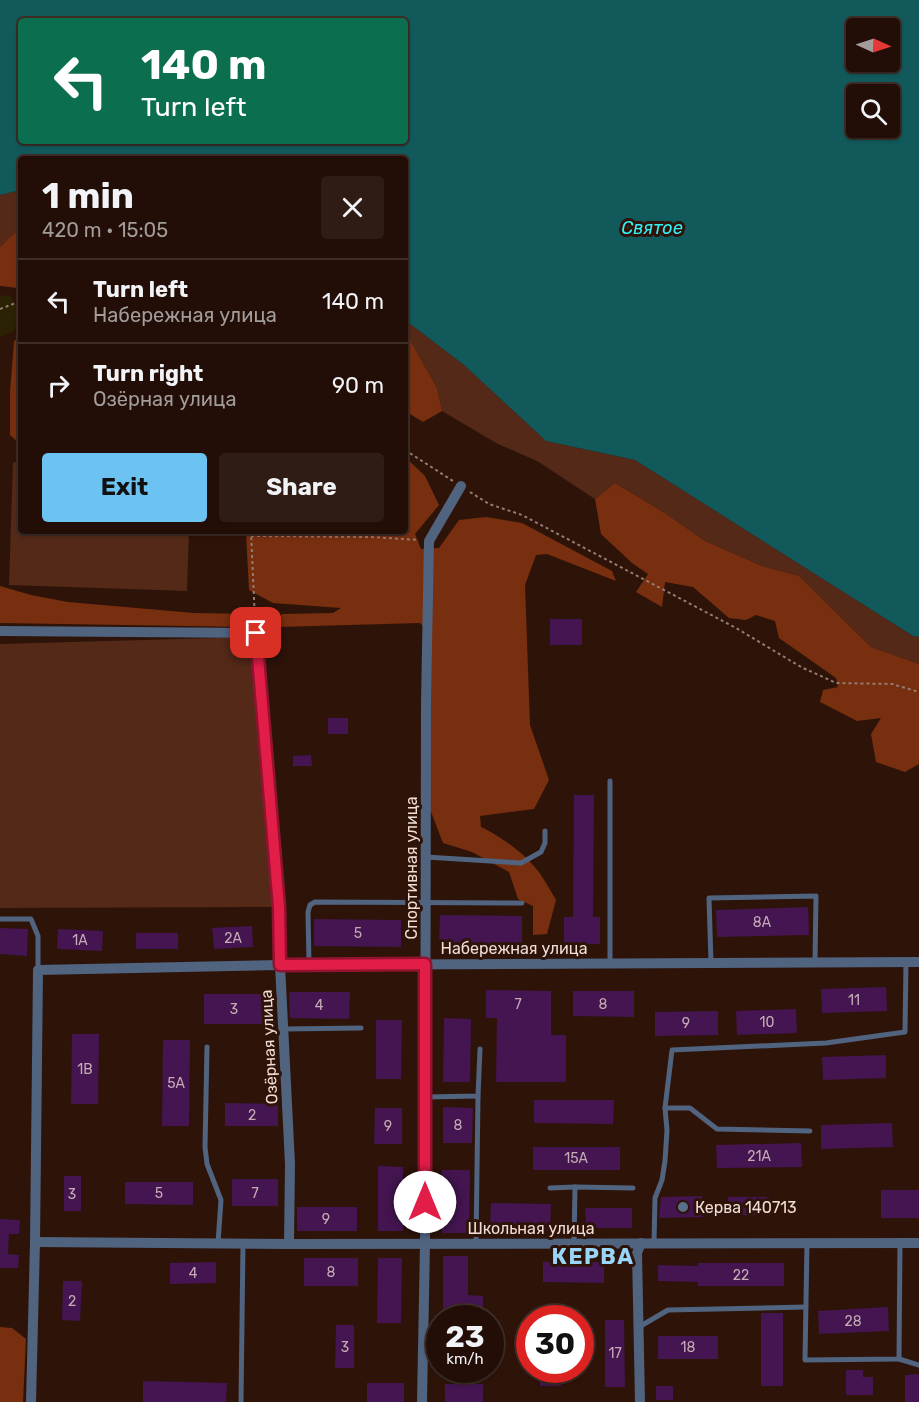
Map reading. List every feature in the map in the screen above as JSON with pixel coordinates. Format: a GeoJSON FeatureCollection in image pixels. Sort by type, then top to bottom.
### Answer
{"type":"FeatureCollection","features":[{"type":"Feature","properties":{"kind":"street","name":"Спортивная улица"},"geometry":{"type":"LineString","coordinates":[[422,1402],[426,1244],[426,702],[429,541],[461,486]]}},
{"type":"Feature","properties":{"kind":"street"},"geometry":{"type":"LineString","coordinates":[[0,632],[256,633]]}},
{"type":"Feature","properties":{"kind":"street","name":"Озёрная улица"},"geometry":{"type":"LineString","coordinates":[[256,633],[279,907],[290,1164],[289,1244]]}},
{"type":"Feature","properties":{"kind":"street","name":"Набережная улица"},"geometry":{"type":"LineString","coordinates":[[38,970],[309,964],[919,962]]}},
{"type":"Feature","properties":{"kind":"street"},"geometry":{"type":"LineString","coordinates":[[31,1402],[38,970]]}},
{"type":"Feature","properties":{"kind":"street","name":"Школьная улица"},"geometry":{"type":"LineString","coordinates":[[35,1242],[919,1244]]}},
{"type":"Feature","properties":{"kind":"street"},"geometry":{"type":"LineString","coordinates":[[640,1402],[637,1253],[641,1243]]}},
{"type":"Feature","properties":{"kind":"lane"},"geometry":{"type":"LineString","coordinates":[[610,781],[610,963]]}},
{"type":"Feature","properties":{"kind":"lane"},"geometry":{"type":"LineString","coordinates":[[426,857],[521,863],[541,852],[545,843],[545,831]]}},
{"type":"Feature","properties":{"kind":"lane"},"geometry":{"type":"LineString","coordinates":[[711,963],[709,898],[816,896],[815,963]]}},
{"type":"Feature","properties":{"kind":"lane"},"geometry":{"type":"LineString","coordinates":[[309,964],[308,912],[310,905],[315,902],[522,903]]}},
{"type":"Feature","properties":{"kind":"lane"},"geometry":{"type":"LineString","coordinates":[[0,919],[31,919],[38,936],[38,970]]}},
{"type":"Feature","properties":{"kind":"lane"},"geometry":{"type":"LineString","coordinates":[[654,1244],[655,1198],[662,1180],[665,1161],[667,1130],[665,1108],[672,1050],[826,1043],[905,1032],[906,962]]}},
{"type":"Feature","properties":{"kind":"lane"},"geometry":{"type":"LineString","coordinates":[[284,1029],[361,1028]]}},
{"type":"Feature","properties":{"kind":"lane"},"geometry":{"type":"LineString","coordinates":[[207,1047],[205,1147],[207,1164],[221,1200],[218,1243]]}},
{"type":"Feature","properties":{"kind":"lane"},"geometry":{"type":"LineString","coordinates":[[476,1244],[480,1048]]}},
{"type":"Feature","properties":{"kind":"lane"},"geometry":{"type":"LineString","coordinates":[[425,1097],[478,1096]]}},
{"type":"Feature","properties":{"kind":"lane"},"geometry":{"type":"LineString","coordinates":[[665,1108],[690,1108],[717,1129],[810,1131]]}},
{"type":"Feature","properties":{"kind":"lane"},"geometry":{"type":"LineString","coordinates":[[574,1187],[574,1244]]}},
{"type":"Feature","properties":{"kind":"lane"},"geometry":{"type":"LineString","coordinates":[[550,1188],[633,1188]]}},
{"type":"Feature","properties":{"kind":"lane"},"geometry":{"type":"LineString","coordinates":[[241,1402],[243,1243]]}},
{"type":"Feature","properties":{"kind":"lane"},"geometry":{"type":"LineString","coordinates":[[807,1243],[805,1360],[899,1359],[919,1365]]}},
{"type":"Feature","properties":{"kind":"lane"},"geometry":{"type":"LineString","coordinates":[[899,1359],[900,1243]]}},
{"type":"Feature","properties":{"kind":"lane"},"geometry":{"type":"LineString","coordinates":[[639,1327],[668,1310],[806,1307]]}},
{"type":"Feature","properties":{"kind":"path"},"geometry":{"type":"LineString","coordinates":[[0,309],[18,302]]}},
{"type":"Feature","properties":{"kind":"path"},"geometry":{"type":"LineString","coordinates":[[522,515],[836,683],[892,684],[919,692]]}},
{"type":"Feature","properties":{"kind":"path"},"geometry":{"type":"LineString","coordinates":[[256,633],[251,536],[372,537],[429,541]]}},
{"type":"Feature","properties":{"kind":"shaded area"},"geometry":{"type":"Polygon","coordinates":[[[18,191],[18,230],[0,247],[0,195],[18,191]]]}},
{"type":"Feature","properties":{"kind":"shaded area"},"geometry":{"type":"Polygon","coordinates":[[[18,230],[18,288],[0,286],[0,247],[18,230]]]}},
{"type":"Feature","properties":{"kind":"shaded area"},"geometry":{"type":"Polygon","coordinates":[[[408,322],[464,365],[546,441],[635,460],[913,636],[919,637],[919,664],[871,647],[799,576],[762,566],[705,541],[665,513],[615,483],[595,499],[537,461],[496,443],[442,411],[437,388],[410,340],[408,322]]]}},
{"type":"Feature","properties":{"kind":"shaded area"},"geometry":{"type":"Polygon","coordinates":[[[408,338],[437,388],[442,411],[423,422],[408,413],[408,338]]]}},
{"type":"Feature","properties":{"kind":"shaded area"},"geometry":{"type":"Polygon","coordinates":[[[18,339],[18,442],[10,435],[10,392],[14,341],[18,339]]]}},
{"type":"Feature","properties":{"kind":"shaded area"},"geometry":{"type":"Polygon","coordinates":[[[408,460],[425,476],[439,505],[415,534],[421,549],[439,548],[459,520],[486,517],[522,523],[612,571],[616,581],[547,554],[536,555],[525,585],[530,725],[549,780],[534,809],[480,816],[481,827],[506,841],[529,860],[556,900],[547,934],[533,935],[533,906],[518,899],[509,872],[472,852],[443,843],[423,791],[424,627],[420,623],[278,627],[271,624],[282,614],[333,613],[341,608],[273,603],[249,590],[246,534],[408,534],[408,460]]]}},
{"type":"Feature","properties":{"kind":"shaded area"},"geometry":{"type":"Polygon","coordinates":[[[13,462],[18,463],[18,534],[189,534],[187,591],[9,585],[13,462]]]}},
{"type":"Feature","properties":{"kind":"shaded area"},"geometry":{"type":"Polygon","coordinates":[[[615,483],[665,513],[705,541],[762,566],[799,576],[871,647],[919,664],[919,764],[905,772],[876,762],[871,734],[881,718],[857,721],[820,702],[823,690],[838,687],[836,678],[779,638],[775,621],[756,615],[746,620],[729,618],[693,587],[665,582],[662,607],[636,592],[648,574],[632,563],[601,534],[595,499],[615,483]]]}},
{"type":"Feature","properties":{"kind":"shaded area"},"geometry":{"type":"Polygon","coordinates":[[[0,586],[68,602],[194,613],[249,614],[249,627],[0,623],[0,586]]]}},
{"type":"Feature","properties":{"kind":"shaded area"},"geometry":{"type":"Polygon","coordinates":[[[252,637],[274,907],[0,908],[0,644],[252,637]]]}},
{"type":"Feature","properties":{"kind":"shaded area"},"geometry":{"type":"Polygon","coordinates":[[[0,1327],[12,1328],[26,1339],[23,1402],[0,1402],[0,1327]]]}},
{"type":"Feature","properties":{"kind":"sand"},"geometry":{"type":"Polygon","coordinates":[[[0,295],[10,296],[18,307],[18,320],[14,331],[0,337],[0,295]]]}},
{"type":"Feature","properties":{"kind":"water","name":"Святое"},"geometry":{"type":"Polygon","coordinates":[[[0,0],[919,0],[919,637],[913,636],[635,460],[546,441],[464,365],[408,322],[408,156],[18,156],[18,191],[0,195],[0,0]]]}},
{"type":"Feature","properties":{"kind":"building"},"geometry":{"type":"Polygon","coordinates":[[[550,619],[582,619],[582,645],[550,645],[550,619]]]}},
{"type":"Feature","properties":{"kind":"building"},"geometry":{"type":"Polygon","coordinates":[[[328,718],[348,718],[348,734],[328,734],[328,718]]]}},
{"type":"Feature","properties":{"kind":"building"},"geometry":{"type":"Polygon","coordinates":[[[311,755],[312,766],[293,766],[293,756],[311,755]]]}},
{"type":"Feature","properties":{"kind":"building"},"geometry":{"type":"Polygon","coordinates":[[[574,795],[594,795],[593,917],[600,917],[600,944],[564,944],[564,917],[573,917],[574,795]]]}},
{"type":"Feature","properties":{"kind":"building"},"geometry":{"type":"Polygon","coordinates":[[[808,907],[809,935],[717,937],[716,910],[808,907]]]}},
{"type":"Feature","properties":{"kind":"building"},"geometry":{"type":"Polygon","coordinates":[[[440,915],[522,916],[522,945],[439,945],[440,915]]]}},
{"type":"Feature","properties":{"kind":"building"},"geometry":{"type":"Polygon","coordinates":[[[314,919],[401,920],[401,947],[314,946],[314,919]]]}},
{"type":"Feature","properties":{"kind":"building"},"geometry":{"type":"Polygon","coordinates":[[[252,926],[253,947],[214,949],[212,928],[252,926]]]}},
{"type":"Feature","properties":{"kind":"building"},"geometry":{"type":"Polygon","coordinates":[[[0,928],[28,929],[27,956],[0,954],[0,928]]]}},
{"type":"Feature","properties":{"kind":"building"},"geometry":{"type":"Polygon","coordinates":[[[58,929],[103,931],[102,951],[57,949],[58,929]]]}},
{"type":"Feature","properties":{"kind":"building"},"geometry":{"type":"Polygon","coordinates":[[[136,933],[178,933],[178,949],[136,949],[136,933]]]}},
{"type":"Feature","properties":{"kind":"building"},"geometry":{"type":"Polygon","coordinates":[[[886,987],[887,1011],[822,1013],[821,989],[886,987]]]}},
{"type":"Feature","properties":{"kind":"building"},"geometry":{"type":"Polygon","coordinates":[[[486,990],[551,991],[551,1035],[566,1035],[566,1082],[496,1082],[497,1018],[486,1018],[486,990]]]}},
{"type":"Feature","properties":{"kind":"building"},"geometry":{"type":"Polygon","coordinates":[[[573,991],[634,991],[634,1017],[573,1016],[573,991]]]}},
{"type":"Feature","properties":{"kind":"building"},"geometry":{"type":"Polygon","coordinates":[[[289,992],[350,992],[349,1019],[290,1018],[289,992]]]}},
{"type":"Feature","properties":{"kind":"building"},"geometry":{"type":"Polygon","coordinates":[[[204,994],[265,994],[265,1024],[204,1024],[204,994]]]}},
{"type":"Feature","properties":{"kind":"building"},"geometry":{"type":"Polygon","coordinates":[[[796,1009],[797,1033],[737,1035],[736,1011],[796,1009]]]}},
{"type":"Feature","properties":{"kind":"building"},"geometry":{"type":"Polygon","coordinates":[[[718,1011],[718,1035],[655,1036],[655,1012],[718,1011]]]}},
{"type":"Feature","properties":{"kind":"building"},"geometry":{"type":"Polygon","coordinates":[[[444,1018],[471,1019],[470,1082],[443,1082],[444,1018]]]}},
{"type":"Feature","properties":{"kind":"building"},"geometry":{"type":"Polygon","coordinates":[[[376,1020],[402,1020],[401,1079],[376,1079],[376,1020]]]}},
{"type":"Feature","properties":{"kind":"building"},"geometry":{"type":"Polygon","coordinates":[[[72,1034],[99,1034],[98,1104],[71,1104],[72,1034]]]}},
{"type":"Feature","properties":{"kind":"building"},"geometry":{"type":"Polygon","coordinates":[[[163,1040],[190,1040],[189,1126],[162,1126],[163,1040]]]}},
{"type":"Feature","properties":{"kind":"building"},"geometry":{"type":"Polygon","coordinates":[[[886,1055],[886,1078],[823,1080],[822,1057],[886,1055]]]}},
{"type":"Feature","properties":{"kind":"building"},"geometry":{"type":"Polygon","coordinates":[[[534,1100],[614,1100],[613,1124],[534,1123],[534,1100]]]}},
{"type":"Feature","properties":{"kind":"building"},"geometry":{"type":"Polygon","coordinates":[[[225,1103],[278,1104],[278,1126],[225,1126],[225,1103]]]}},
{"type":"Feature","properties":{"kind":"building"},"geometry":{"type":"Polygon","coordinates":[[[443,1107],[473,1108],[472,1143],[443,1143],[443,1107]]]}},
{"type":"Feature","properties":{"kind":"building"},"geometry":{"type":"Polygon","coordinates":[[[375,1108],[402,1108],[402,1144],[374,1144],[375,1108]]]}},
{"type":"Feature","properties":{"kind":"building"},"geometry":{"type":"Polygon","coordinates":[[[892,1123],[893,1147],[821,1149],[821,1125],[892,1123]]]}},
{"type":"Feature","properties":{"kind":"building"},"geometry":{"type":"Polygon","coordinates":[[[801,1143],[802,1167],[717,1168],[716,1145],[801,1143]]]}},
{"type":"Feature","properties":{"kind":"building"},"geometry":{"type":"Polygon","coordinates":[[[533,1147],[620,1147],[620,1170],[533,1170],[533,1147]]]}},
{"type":"Feature","properties":{"kind":"building"},"geometry":{"type":"Polygon","coordinates":[[[378,1166],[403,1167],[403,1231],[378,1231],[378,1166]]]}},
{"type":"Feature","properties":{"kind":"building"},"geometry":{"type":"Polygon","coordinates":[[[442,1170],[470,1170],[469,1233],[442,1233],[442,1170]]]}},
{"type":"Feature","properties":{"kind":"building"},"geometry":{"type":"Polygon","coordinates":[[[64,1176],[81,1176],[81,1211],[64,1211],[64,1176]]]}},
{"type":"Feature","properties":{"kind":"building"},"geometry":{"type":"Polygon","coordinates":[[[232,1179],[278,1179],[278,1206],[232,1206],[232,1179]]]}},
{"type":"Feature","properties":{"kind":"building"},"geometry":{"type":"Polygon","coordinates":[[[125,1182],[193,1182],[193,1205],[125,1204],[125,1182]]]}},
{"type":"Feature","properties":{"kind":"building"},"geometry":{"type":"Polygon","coordinates":[[[881,1190],[919,1190],[919,1218],[881,1218],[881,1190]]]}},
{"type":"Feature","properties":{"kind":"building"},"geometry":{"type":"Polygon","coordinates":[[[702,1196],[703,1217],[659,1218],[661,1197],[702,1196]]]}},
{"type":"Feature","properties":{"kind":"building"},"geometry":{"type":"Polygon","coordinates":[[[728,1197],[769,1197],[769,1215],[728,1215],[728,1197]]]}},
{"type":"Feature","properties":{"kind":"building"},"geometry":{"type":"Polygon","coordinates":[[[491,1203],[551,1204],[550,1231],[490,1230],[491,1203]]]}},
{"type":"Feature","properties":{"kind":"building"},"geometry":{"type":"Polygon","coordinates":[[[297,1207],[357,1207],[357,1231],[297,1231],[297,1207]]]}},
{"type":"Feature","properties":{"kind":"building"},"geometry":{"type":"Polygon","coordinates":[[[585,1208],[632,1208],[632,1228],[586,1228],[585,1208]]]}},
{"type":"Feature","properties":{"kind":"building"},"geometry":{"type":"Polygon","coordinates":[[[0,1219],[20,1220],[19,1234],[9,1234],[8,1254],[19,1255],[18,1268],[0,1268],[0,1219]]]}},
{"type":"Feature","properties":{"kind":"building"},"geometry":{"type":"Polygon","coordinates":[[[443,1256],[468,1256],[468,1295],[483,1296],[483,1305],[443,1305],[443,1256]]]}},
{"type":"Feature","properties":{"kind":"building"},"geometry":{"type":"Polygon","coordinates":[[[304,1258],[358,1258],[358,1286],[304,1286],[304,1258]]]}},
{"type":"Feature","properties":{"kind":"building"},"geometry":{"type":"Polygon","coordinates":[[[378,1258],[402,1258],[401,1323],[377,1323],[378,1258]]]}},
{"type":"Feature","properties":{"kind":"building"},"geometry":{"type":"Polygon","coordinates":[[[216,1262],[216,1283],[170,1284],[170,1263],[216,1262]]]}},
{"type":"Feature","properties":{"kind":"building"},"geometry":{"type":"Polygon","coordinates":[[[543,1262],[604,1262],[604,1283],[543,1282],[543,1262]]]}},
{"type":"Feature","properties":{"kind":"building"},"geometry":{"type":"Polygon","coordinates":[[[698,1263],[784,1263],[784,1286],[698,1286],[698,1282],[658,1281],[658,1265],[698,1266],[698,1263]]]}},
{"type":"Feature","properties":{"kind":"building"},"geometry":{"type":"Polygon","coordinates":[[[63,1281],[82,1281],[80,1321],[62,1320],[63,1281]]]}},
{"type":"Feature","properties":{"kind":"building"},"geometry":{"type":"Polygon","coordinates":[[[888,1307],[889,1331],[819,1334],[818,1311],[888,1307]]]}},
{"type":"Feature","properties":{"kind":"building"},"geometry":{"type":"Polygon","coordinates":[[[761,1313],[783,1313],[783,1386],[761,1386],[761,1313]]]}},
{"type":"Feature","properties":{"kind":"building"},"geometry":{"type":"Polygon","coordinates":[[[605,1320],[624,1320],[625,1387],[605,1387],[605,1320]]]}},
{"type":"Feature","properties":{"kind":"building"},"geometry":{"type":"Polygon","coordinates":[[[336,1325],[354,1325],[354,1368],[335,1368],[336,1325]]]}},
{"type":"Feature","properties":{"kind":"building"},"geometry":{"type":"Polygon","coordinates":[[[658,1336],[718,1336],[718,1359],[658,1359],[658,1336]]]}},
{"type":"Feature","properties":{"kind":"building"},"geometry":{"type":"Polygon","coordinates":[[[846,1370],[863,1370],[863,1377],[873,1377],[873,1395],[846,1395],[846,1370]]]}},
{"type":"Feature","properties":{"kind":"building"},"geometry":{"type":"Polygon","coordinates":[[[919,1374],[919,1402],[905,1402],[905,1375],[919,1374]]]}},
{"type":"Feature","properties":{"kind":"building"},"geometry":{"type":"Polygon","coordinates":[[[143,1381],[227,1383],[226,1402],[143,1402],[143,1381]]]}},
{"type":"Feature","properties":{"kind":"building"},"geometry":{"type":"Polygon","coordinates":[[[367,1383],[404,1383],[404,1402],[367,1402],[367,1383]]]}},
{"type":"Feature","properties":{"kind":"building"},"geometry":{"type":"Polygon","coordinates":[[[540,1383],[561,1383],[561,1386],[540,1386],[540,1383]]]}},
{"type":"Feature","properties":{"kind":"building"},"geometry":{"type":"Polygon","coordinates":[[[445,1384],[483,1384],[483,1402],[445,1402],[445,1384]]]}},
{"type":"Feature","properties":{"kind":"building"},"geometry":{"type":"Polygon","coordinates":[[[656,1386],[673,1386],[673,1400],[656,1400],[656,1386]]]}},
{"type":"Feature","properties":{"kind":"place","name":"Керва 140713"},"geometry":{"type":"Point","coordinates":[683,1207]}},
{"type":"Feature","properties":{"kind":"district","name":"КЕРВА"},"geometry":{"type":"Point","coordinates":[593,1256]}},
{"type":"Feature","properties":{"kind":"route"},"geometry":{"type":"LineString","coordinates":[[256,633],[279,907],[280,965],[425,964],[425,1202]]}}]}
